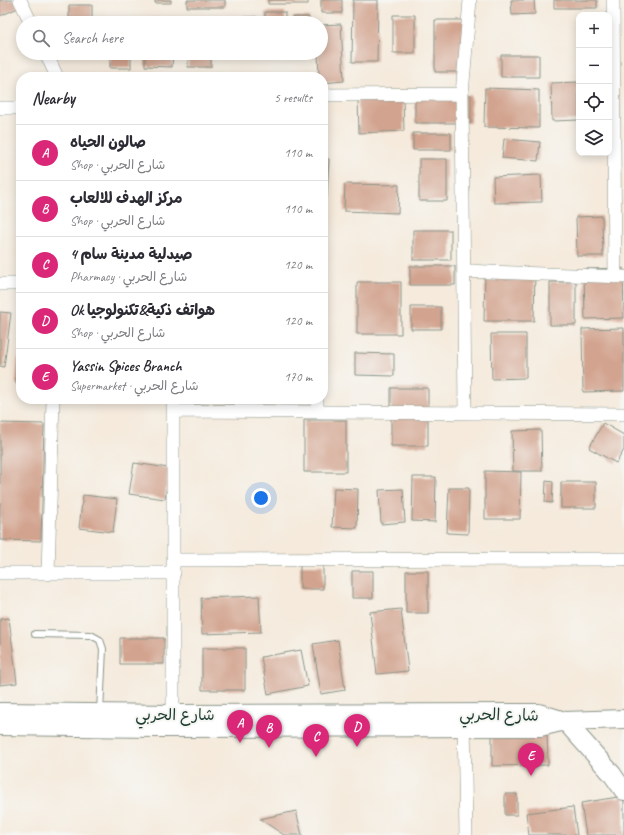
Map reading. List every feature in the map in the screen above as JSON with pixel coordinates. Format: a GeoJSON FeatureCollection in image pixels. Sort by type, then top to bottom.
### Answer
{"type":"FeatureCollection","features":[{"type":"Feature","properties":{"kind":"street"},"geometry":{"type":"LineString","coordinates":[[20,0],[28,16]]}},
{"type":"Feature","properties":{"kind":"street"},"geometry":{"type":"LineString","coordinates":[[465,412],[462,94],[470,0]]}},
{"type":"Feature","properties":{"kind":"street"},"geometry":{"type":"LineString","coordinates":[[464,271],[619,276],[614,0]]}},
{"type":"Feature","properties":{"kind":"street"},"geometry":{"type":"LineString","coordinates":[[49,60],[55,72]]}},
{"type":"Feature","properties":{"kind":"street"},"geometry":{"type":"LineString","coordinates":[[328,95],[462,94]]}},
{"type":"Feature","properties":{"kind":"street"},"geometry":{"type":"LineString","coordinates":[[0,108],[16,108]]}},
{"type":"Feature","properties":{"kind":"street"},"geometry":{"type":"LineString","coordinates":[[0,284],[16,284]]}},
{"type":"Feature","properties":{"kind":"street"},"geometry":{"type":"LineString","coordinates":[[48,574],[53,404]]}},
{"type":"Feature","properties":{"kind":"street"},"geometry":{"type":"LineString","coordinates":[[173,714],[173,405],[317,405],[465,412],[624,414]]}},
{"type":"Feature","properties":{"kind":"street"},"geometry":{"type":"LineString","coordinates":[[174,560],[624,559]]}},
{"type":"Feature","properties":{"kind":"street"},"geometry":{"type":"LineString","coordinates":[[0,573],[174,573]]}},
{"type":"Feature","properties":{"kind":"street","name":"شارع الحربي"},"geometry":{"type":"LineString","coordinates":[[0,712],[464,720]]}},
{"type":"Feature","properties":{"kind":"street","name":"شارع الحربي"},"geometry":{"type":"LineString","coordinates":[[0,726],[156,728],[464,720],[539,713],[565,721],[624,719]]}},
{"type":"Feature","properties":{"kind":"street"},"geometry":{"type":"LineString","coordinates":[[464,720],[466,835]]}},
{"type":"Feature","properties":{"kind":"street"},"geometry":{"type":"LineString","coordinates":[[565,721],[612,774],[624,791]]}},
{"type":"Feature","properties":{"kind":"lane"},"geometry":{"type":"LineString","coordinates":[[36,634],[91,635],[100,640],[103,649],[100,713]]}},
{"type":"Feature","properties":{"kind":"building"},"geometry":{"type":"Polygon","coordinates":[[[0,0],[14,0],[18,8],[0,16],[0,0]]]}},
{"type":"Feature","properties":{"kind":"building"},"geometry":{"type":"Polygon","coordinates":[[[155,0],[171,0],[171,3],[155,3],[155,0]]]}},
{"type":"Feature","properties":{"kind":"building"},"geometry":{"type":"Polygon","coordinates":[[[187,0],[225,0],[225,7],[187,7],[187,0]]]}},
{"type":"Feature","properties":{"kind":"building"},"geometry":{"type":"Polygon","coordinates":[[[268,0],[308,0],[308,4],[268,4],[268,0]]]}},
{"type":"Feature","properties":{"kind":"building"},"geometry":{"type":"Polygon","coordinates":[[[321,0],[342,0],[342,13],[321,13],[321,0]]]}},
{"type":"Feature","properties":{"kind":"building"},"geometry":{"type":"Polygon","coordinates":[[[353,0],[378,0],[377,62],[352,62],[353,0]]]}},
{"type":"Feature","properties":{"kind":"building"},"geometry":{"type":"Polygon","coordinates":[[[511,0],[534,0],[535,14],[512,15],[511,0]]]}},
{"type":"Feature","properties":{"kind":"building"},"geometry":{"type":"Polygon","coordinates":[[[554,0],[597,0],[597,8],[554,8],[554,0]]]}},
{"type":"Feature","properties":{"kind":"building"},"geometry":{"type":"Polygon","coordinates":[[[69,5],[92,5],[92,16],[69,16],[69,5]]]}},
{"type":"Feature","properties":{"kind":"building"},"geometry":{"type":"Polygon","coordinates":[[[265,12],[285,12],[285,16],[265,16],[265,12]]]}},
{"type":"Feature","properties":{"kind":"building"},"geometry":{"type":"Polygon","coordinates":[[[393,15],[415,15],[415,53],[393,53],[393,15]]]}},
{"type":"Feature","properties":{"kind":"building"},"geometry":{"type":"Polygon","coordinates":[[[435,20],[464,20],[464,72],[435,72],[435,20]]]}},
{"type":"Feature","properties":{"kind":"building"},"geometry":{"type":"Polygon","coordinates":[[[341,24],[344,81],[328,83],[328,72],[319,72],[318,60],[328,60],[328,25],[341,24]]]}},
{"type":"Feature","properties":{"kind":"building"},"geometry":{"type":"Polygon","coordinates":[[[501,55],[539,55],[539,77],[501,77],[501,55]]]}},
{"type":"Feature","properties":{"kind":"building"},"geometry":{"type":"Polygon","coordinates":[[[110,60],[131,60],[131,68],[110,68],[110,60]]]}},
{"type":"Feature","properties":{"kind":"building"},"geometry":{"type":"Polygon","coordinates":[[[145,60],[172,60],[172,67],[145,66],[145,60]]]}},
{"type":"Feature","properties":{"kind":"building"},"geometry":{"type":"Polygon","coordinates":[[[188,60],[211,60],[211,67],[188,67],[188,60]]]}},
{"type":"Feature","properties":{"kind":"building"},"geometry":{"type":"Polygon","coordinates":[[[576,82],[576,120],[552,121],[551,83],[576,82]]]}},
{"type":"Feature","properties":{"kind":"building"},"geometry":{"type":"Polygon","coordinates":[[[485,88],[539,90],[539,128],[484,127],[485,88]]]}},
{"type":"Feature","properties":{"kind":"building"},"geometry":{"type":"Polygon","coordinates":[[[415,95],[471,95],[471,123],[415,123],[415,95]]]}},
{"type":"Feature","properties":{"kind":"building"},"geometry":{"type":"Polygon","coordinates":[[[403,98],[404,131],[359,133],[358,100],[403,98]]]}},
{"type":"Feature","properties":{"kind":"building"},"geometry":{"type":"Polygon","coordinates":[[[413,133],[451,133],[451,150],[413,150],[413,133]]]}},
{"type":"Feature","properties":{"kind":"building"},"geometry":{"type":"Polygon","coordinates":[[[504,139],[540,142],[538,161],[502,158],[504,139]]]}},
{"type":"Feature","properties":{"kind":"building"},"geometry":{"type":"Polygon","coordinates":[[[419,159],[447,159],[447,201],[419,201],[419,159]]]}},
{"type":"Feature","properties":{"kind":"building"},"geometry":{"type":"Polygon","coordinates":[[[541,175],[542,202],[494,203],[493,177],[541,175]]]}},
{"type":"Feature","properties":{"kind":"building"},"geometry":{"type":"Polygon","coordinates":[[[345,184],[399,185],[398,213],[344,211],[345,184]]]}},
{"type":"Feature","properties":{"kind":"building"},"geometry":{"type":"Polygon","coordinates":[[[602,216],[603,256],[577,256],[576,217],[602,216]]]}},
{"type":"Feature","properties":{"kind":"building"},"geometry":{"type":"Polygon","coordinates":[[[413,230],[451,230],[451,260],[413,260],[413,230]]]}},
{"type":"Feature","properties":{"kind":"building"},"geometry":{"type":"Polygon","coordinates":[[[410,266],[455,266],[455,285],[410,285],[410,266]]]}},
{"type":"Feature","properties":{"kind":"building"},"geometry":{"type":"Polygon","coordinates":[[[623,268],[624,318],[585,319],[584,269],[623,268]]]}},
{"type":"Feature","properties":{"kind":"building"},"geometry":{"type":"Polygon","coordinates":[[[485,270],[535,271],[534,321],[484,321],[485,270]]]}},
{"type":"Feature","properties":{"kind":"building"},"geometry":{"type":"Polygon","coordinates":[[[357,282],[401,282],[401,334],[357,334],[357,282]]]}},
{"type":"Feature","properties":{"kind":"building"},"geometry":{"type":"Polygon","coordinates":[[[550,282],[576,282],[576,325],[550,325],[550,282]]]}},
{"type":"Feature","properties":{"kind":"building"},"geometry":{"type":"Polygon","coordinates":[[[411,307],[441,307],[441,329],[411,329],[411,307]]]}},
{"type":"Feature","properties":{"kind":"building"},"geometry":{"type":"Polygon","coordinates":[[[0,312],[11,313],[4,367],[0,366],[0,312]]]}},
{"type":"Feature","properties":{"kind":"building"},"geometry":{"type":"Polygon","coordinates":[[[624,328],[624,391],[583,392],[582,329],[624,328]]]}},
{"type":"Feature","properties":{"kind":"building"},"geometry":{"type":"Polygon","coordinates":[[[491,334],[526,334],[526,378],[492,379],[491,334]]]}},
{"type":"Feature","properties":{"kind":"building"},"geometry":{"type":"Polygon","coordinates":[[[355,353],[394,354],[394,376],[355,375],[355,353]]]}},
{"type":"Feature","properties":{"kind":"building"},"geometry":{"type":"Polygon","coordinates":[[[391,388],[428,388],[428,446],[391,446],[391,388]]]}},
{"type":"Feature","properties":{"kind":"building"},"geometry":{"type":"Polygon","coordinates":[[[304,420],[346,420],[346,472],[304,472],[304,420]]]}},
{"type":"Feature","properties":{"kind":"building"},"geometry":{"type":"Polygon","coordinates":[[[0,423],[44,424],[41,541],[0,540],[0,423]]]}},
{"type":"Feature","properties":{"kind":"building"},"geometry":{"type":"Polygon","coordinates":[[[603,423],[624,435],[624,450],[616,463],[589,448],[603,423]]]}},
{"type":"Feature","properties":{"kind":"building"},"geometry":{"type":"Polygon","coordinates":[[[541,430],[542,471],[513,471],[512,431],[541,430]]]}},
{"type":"Feature","properties":{"kind":"building"},"geometry":{"type":"Polygon","coordinates":[[[134,463],[169,468],[165,499],[129,494],[134,463]]]}},
{"type":"Feature","properties":{"kind":"building"},"geometry":{"type":"Polygon","coordinates":[[[485,471],[521,472],[520,519],[485,519],[485,471]]]}},
{"type":"Feature","properties":{"kind":"building"},"geometry":{"type":"Polygon","coordinates":[[[413,477],[436,477],[435,522],[412,521],[413,477]]]}},
{"type":"Feature","properties":{"kind":"building"},"geometry":{"type":"Polygon","coordinates":[[[546,481],[553,482],[552,503],[545,502],[546,481]]]}},
{"type":"Feature","properties":{"kind":"building"},"geometry":{"type":"Polygon","coordinates":[[[561,482],[596,482],[596,508],[561,508],[561,482]]]}},
{"type":"Feature","properties":{"kind":"building"},"geometry":{"type":"Polygon","coordinates":[[[334,488],[358,489],[357,528],[332,527],[334,488]]]}},
{"type":"Feature","properties":{"kind":"building"},"geometry":{"type":"Polygon","coordinates":[[[449,488],[469,488],[468,534],[447,533],[449,488]]]}},
{"type":"Feature","properties":{"kind":"building"},"geometry":{"type":"Polygon","coordinates":[[[403,489],[405,522],[381,524],[379,490],[403,489]]]}},
{"type":"Feature","properties":{"kind":"building"},"geometry":{"type":"Polygon","coordinates":[[[83,495],[117,499],[113,532],[79,528],[83,495]]]}},
{"type":"Feature","properties":{"kind":"building"},"geometry":{"type":"Polygon","coordinates":[[[300,565],[323,565],[323,589],[300,589],[300,565]]]}},
{"type":"Feature","properties":{"kind":"building"},"geometry":{"type":"Polygon","coordinates":[[[352,571],[373,571],[373,598],[352,598],[352,571]]]}},
{"type":"Feature","properties":{"kind":"building"},"geometry":{"type":"Polygon","coordinates":[[[406,571],[428,571],[428,613],[406,613],[406,571]]]}},
{"type":"Feature","properties":{"kind":"building"},"geometry":{"type":"Polygon","coordinates":[[[259,596],[261,632],[202,634],[201,598],[259,596]]]}},
{"type":"Feature","properties":{"kind":"building"},"geometry":{"type":"Polygon","coordinates":[[[401,609],[408,671],[377,674],[370,612],[401,609]]]}},
{"type":"Feature","properties":{"kind":"building"},"geometry":{"type":"Polygon","coordinates":[[[9,618],[17,683],[0,685],[0,619],[9,618]]]}},
{"type":"Feature","properties":{"kind":"building"},"geometry":{"type":"Polygon","coordinates":[[[120,638],[164,638],[164,664],[120,664],[120,638]]]}},
{"type":"Feature","properties":{"kind":"building"},"geometry":{"type":"Polygon","coordinates":[[[338,640],[345,690],[321,694],[313,644],[338,640]]]}},
{"type":"Feature","properties":{"kind":"building"},"geometry":{"type":"Polygon","coordinates":[[[202,648],[245,648],[245,690],[202,690],[202,648]]]}},
{"type":"Feature","properties":{"kind":"building"},"geometry":{"type":"Polygon","coordinates":[[[301,650],[308,686],[268,694],[261,657],[301,650]]]}},
{"type":"Feature","properties":{"kind":"building"},"geometry":{"type":"Polygon","coordinates":[[[547,732],[548,765],[492,766],[492,733],[547,732]]]}},
{"type":"Feature","properties":{"kind":"building"},"geometry":{"type":"Polygon","coordinates":[[[505,794],[517,794],[517,815],[505,815],[505,794]]]}},
{"type":"Feature","properties":{"kind":"building"},"geometry":{"type":"Polygon","coordinates":[[[624,796],[624,835],[586,835],[581,803],[624,796]]]}},
{"type":"Feature","properties":{"kind":"building"},"geometry":{"type":"Polygon","coordinates":[[[573,807],[577,835],[529,835],[526,813],[573,807]]]}},
{"type":"Feature","properties":{"kind":"building"},"geometry":{"type":"Polygon","coordinates":[[[296,811],[302,835],[284,835],[260,819],[296,811]]]}},
{"type":"Feature","properties":{"kind":"place","name":"صالون الحياه"},"geometry":{"type":"Point","coordinates":[240,743]}},
{"type":"Feature","properties":{"kind":"place","name":"Ok هواتف ذكية&تكنولوجيا"},"geometry":{"type":"Point","coordinates":[357,747]}},
{"type":"Feature","properties":{"kind":"place","name":"مركز الهدف للالعاب"},"geometry":{"type":"Point","coordinates":[269,748]}},
{"type":"Feature","properties":{"kind":"place","name":"صيدلية مدينة سام 4"},"geometry":{"type":"Point","coordinates":[316,757]}},
{"type":"Feature","properties":{"kind":"place","name":"Yassin Spices Branch"},"geometry":{"type":"Point","coordinates":[531,776]}}]}
